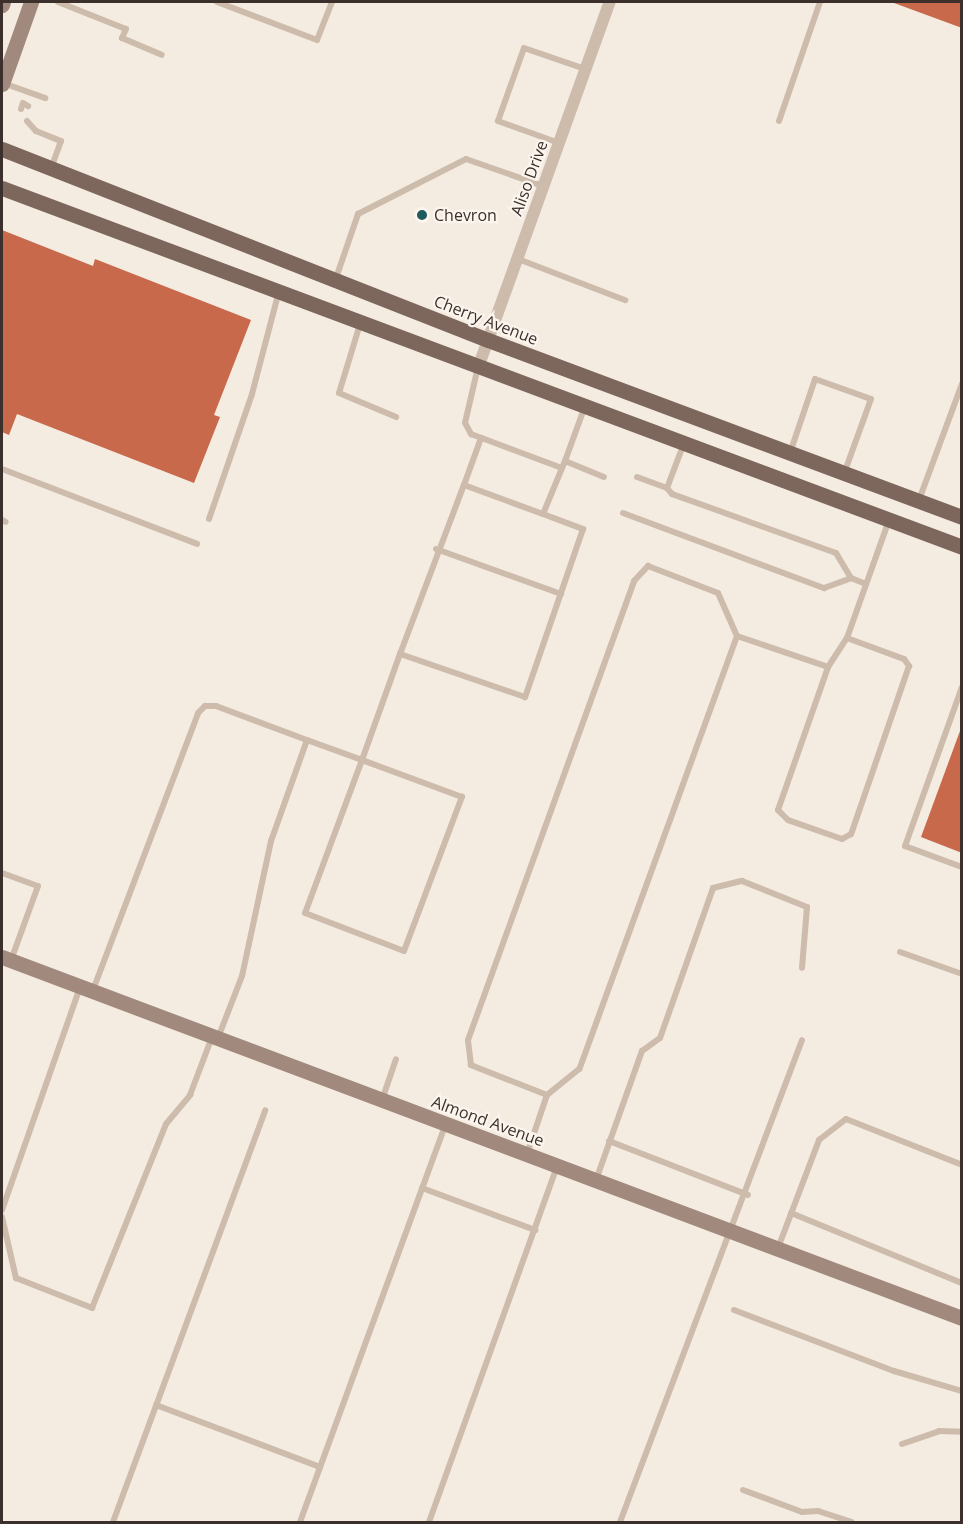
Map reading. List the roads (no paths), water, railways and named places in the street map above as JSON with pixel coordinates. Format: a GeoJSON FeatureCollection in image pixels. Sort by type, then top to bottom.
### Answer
{"type":"FeatureCollection","features":[{"type":"Feature","properties":{"kind":"main road","name":"Cherry Avenue"},"geometry":{"type":"LineString","coordinates":[[2,149],[335,282],[844,475],[962,517]]}},
{"type":"Feature","properties":{"kind":"main road"},"geometry":{"type":"LineString","coordinates":[[2,188],[362,321],[476,372],[586,406],[962,547]]}},
{"type":"Feature","properties":{"kind":"street"},"geometry":{"type":"LineString","coordinates":[[2,83],[31,2]]}},
{"type":"Feature","properties":{"kind":"street","name":"Aliso Drive"},"geometry":{"type":"LineString","coordinates":[[476,372],[610,2]]}},
{"type":"Feature","properties":{"kind":"street","name":"Almond Avenue"},"geometry":{"type":"LineString","coordinates":[[6,959],[962,1318]]}},
{"type":"Feature","properties":{"kind":"lane"},"geometry":{"type":"LineString","coordinates":[[58,2],[126,29],[122,38],[162,55]]}},
{"type":"Feature","properties":{"kind":"lane"},"geometry":{"type":"LineString","coordinates":[[217,2],[317,40],[332,2]]}},
{"type":"Feature","properties":{"kind":"lane"},"geometry":{"type":"LineString","coordinates":[[779,121],[820,2]]}},
{"type":"Feature","properties":{"kind":"lane"},"geometry":{"type":"LineString","coordinates":[[559,143],[498,121],[524,48],[585,69]]}},
{"type":"Feature","properties":{"kind":"lane"},"geometry":{"type":"LineString","coordinates":[[2,83],[45,98]]}},
{"type":"Feature","properties":{"kind":"lane"},"geometry":{"type":"LineString","coordinates":[[24,106],[27,92]]}},
{"type":"Feature","properties":{"kind":"lane"},"geometry":{"type":"LineString","coordinates":[[31,121],[36,131],[61,141],[50,168]]}},
{"type":"Feature","properties":{"kind":"lane"},"geometry":{"type":"LineString","coordinates":[[335,282],[358,214],[466,159],[543,186]]}},
{"type":"Feature","properties":{"kind":"lane"},"geometry":{"type":"LineString","coordinates":[[517,259],[625,300]]}},
{"type":"Feature","properties":{"kind":"lane"},"geometry":{"type":"LineString","coordinates":[[209,519],[252,394],[279,291]]}},
{"type":"Feature","properties":{"kind":"lane"},"geometry":{"type":"LineString","coordinates":[[362,321],[339,393],[396,417]]}},
{"type":"Feature","properties":{"kind":"lane"},"geometry":{"type":"LineString","coordinates":[[476,372],[465,423],[471,434],[604,477]]}},
{"type":"Feature","properties":{"kind":"lane"},"geometry":{"type":"LineString","coordinates":[[790,453],[815,379],[871,399],[844,475]]}},
{"type":"Feature","properties":{"kind":"lane"},"geometry":{"type":"LineString","coordinates":[[919,501],[962,384]]}},
{"type":"Feature","properties":{"kind":"lane"},"geometry":{"type":"LineString","coordinates":[[543,514],[586,406]]}},
{"type":"Feature","properties":{"kind":"lane"},"geometry":{"type":"LineString","coordinates":[[2,1210],[57,1048],[86,989],[198,713],[206,706],[216,706],[307,740],[362,760],[462,797],[404,951],[305,913],[362,760],[436,549],[464,485],[481,438]]}},
{"type":"Feature","properties":{"kind":"lane"},"geometry":{"type":"LineString","coordinates":[[667,488],[685,442]]}},
{"type":"Feature","properties":{"kind":"lane"},"geometry":{"type":"LineString","coordinates":[[2,469],[197,544]]}},
{"type":"Feature","properties":{"kind":"lane"},"geometry":{"type":"LineString","coordinates":[[637,477],[667,488],[672,494],[836,553],[851,578],[866,584]]}},
{"type":"Feature","properties":{"kind":"lane"},"geometry":{"type":"LineString","coordinates":[[400,654],[525,697],[583,529],[464,485]]}},
{"type":"Feature","properties":{"kind":"lane"},"geometry":{"type":"LineString","coordinates":[[623,513],[824,588],[851,578]]}},
{"type":"Feature","properties":{"kind":"lane"},"geometry":{"type":"LineString","coordinates":[[847,638],[904,659],[909,666],[851,834],[842,839],[788,820],[778,810],[828,667],[847,638],[890,520]]}},
{"type":"Feature","properties":{"kind":"lane"},"geometry":{"type":"LineString","coordinates":[[436,549],[561,594]]}},
{"type":"Feature","properties":{"kind":"lane"},"geometry":{"type":"LineString","coordinates":[[526,1155],[547,1095],[579,1069],[737,636],[718,593],[648,566],[634,581],[468,1040],[471,1065],[547,1095]]}},
{"type":"Feature","properties":{"kind":"lane"},"geometry":{"type":"LineString","coordinates":[[737,636],[828,667]]}},
{"type":"Feature","properties":{"kind":"lane"},"geometry":{"type":"LineString","coordinates":[[962,687],[905,846],[962,867]]}},
{"type":"Feature","properties":{"kind":"lane"},"geometry":{"type":"LineString","coordinates":[[2,1217],[15,1278],[92,1308],[165,1124],[190,1095],[242,976],[271,841],[307,740]]}},
{"type":"Feature","properties":{"kind":"lane"},"geometry":{"type":"LineString","coordinates":[[2,873],[38,886],[6,959]]}},
{"type":"Feature","properties":{"kind":"lane"},"geometry":{"type":"LineString","coordinates":[[595,1180],[642,1051],[660,1038],[713,888],[742,881],[807,907],[802,968]]}},
{"type":"Feature","properties":{"kind":"lane"},"geometry":{"type":"LineString","coordinates":[[900,952],[962,974]]}},
{"type":"Feature","properties":{"kind":"lane"},"geometry":{"type":"LineString","coordinates":[[620,1522],[748,1195],[802,1040]]}},
{"type":"Feature","properties":{"kind":"lane"},"geometry":{"type":"LineString","coordinates":[[382,1101],[396,1059]]}},
{"type":"Feature","properties":{"kind":"lane"},"geometry":{"type":"LineString","coordinates":[[113,1522],[265,1110]]}},
{"type":"Feature","properties":{"kind":"lane"},"geometry":{"type":"LineString","coordinates":[[778,1249],[819,1140],[846,1119],[962,1165]]}},
{"type":"Feature","properties":{"kind":"lane"},"geometry":{"type":"LineString","coordinates":[[300,1522],[445,1124]]}},
{"type":"Feature","properties":{"kind":"lane"},"geometry":{"type":"LineString","coordinates":[[609,1142],[748,1195]]}},
{"type":"Feature","properties":{"kind":"lane"},"geometry":{"type":"LineString","coordinates":[[429,1522],[557,1166]]}},
{"type":"Feature","properties":{"kind":"lane"},"geometry":{"type":"LineString","coordinates":[[422,1188],[535,1230]]}},
{"type":"Feature","properties":{"kind":"lane"},"geometry":{"type":"LineString","coordinates":[[791,1213],[962,1283]]}},
{"type":"Feature","properties":{"kind":"lane"},"geometry":{"type":"LineString","coordinates":[[734,1310],[894,1371],[962,1391]]}},
{"type":"Feature","properties":{"kind":"lane"},"geometry":{"type":"LineString","coordinates":[[156,1405],[320,1467]]}},
{"type":"Feature","properties":{"kind":"lane"},"geometry":{"type":"LineString","coordinates":[[902,1444],[939,1431],[962,1432]]}},
{"type":"Feature","properties":{"kind":"lane"},"geometry":{"type":"LineString","coordinates":[[743,1490],[802,1512],[818,1511],[850,1522]]}},
{"type":"Feature","properties":{"kind":"place","name":"Chevron"},"geometry":{"type":"Point","coordinates":[422,215]}}]}
